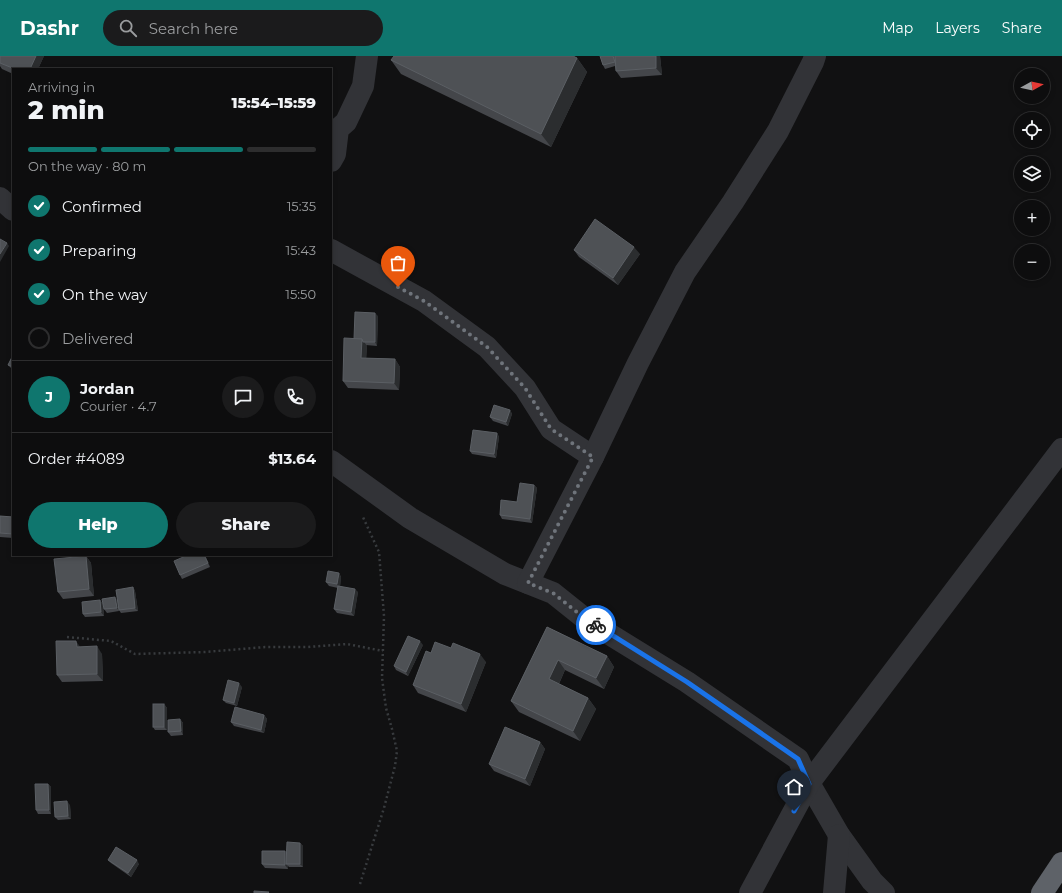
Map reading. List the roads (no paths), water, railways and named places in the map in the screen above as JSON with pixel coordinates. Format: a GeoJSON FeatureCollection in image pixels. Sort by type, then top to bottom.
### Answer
{"type":"FeatureCollection","features":[{"type":"Feature","properties":{"kind":"highway"},"geometry":{"type":"LineString","coordinates":[[1042,893],[1062,863]]}},
{"type":"Feature","properties":{"kind":"street"},"geometry":{"type":"LineString","coordinates":[[332,160],[335,154],[338,129],[346,122],[363,86],[367,56]]}},
{"type":"Feature","properties":{"kind":"street"},"geometry":{"type":"LineString","coordinates":[[528,583],[593,457],[638,363],[685,272],[778,131],[815,56]]}},
{"type":"Feature","properties":{"kind":"street"},"geometry":{"type":"LineString","coordinates":[[0,198],[12,209]]}},
{"type":"Feature","properties":{"kind":"street"},"geometry":{"type":"LineString","coordinates":[[332,251],[424,301],[487,347],[525,388],[551,429],[593,457]]}},
{"type":"Feature","properties":{"kind":"street"},"geometry":{"type":"LineString","coordinates":[[750,893],[809,784],[1062,449]]}},
{"type":"Feature","properties":{"kind":"street"},"geometry":{"type":"LineString","coordinates":[[332,462],[410,518],[505,574],[553,593],[588,621],[687,682],[798,759],[809,784],[839,835],[872,881],[884,893]]}},
{"type":"Feature","properties":{"kind":"street"},"geometry":{"type":"LineString","coordinates":[[834,893],[839,835]]}}]}
